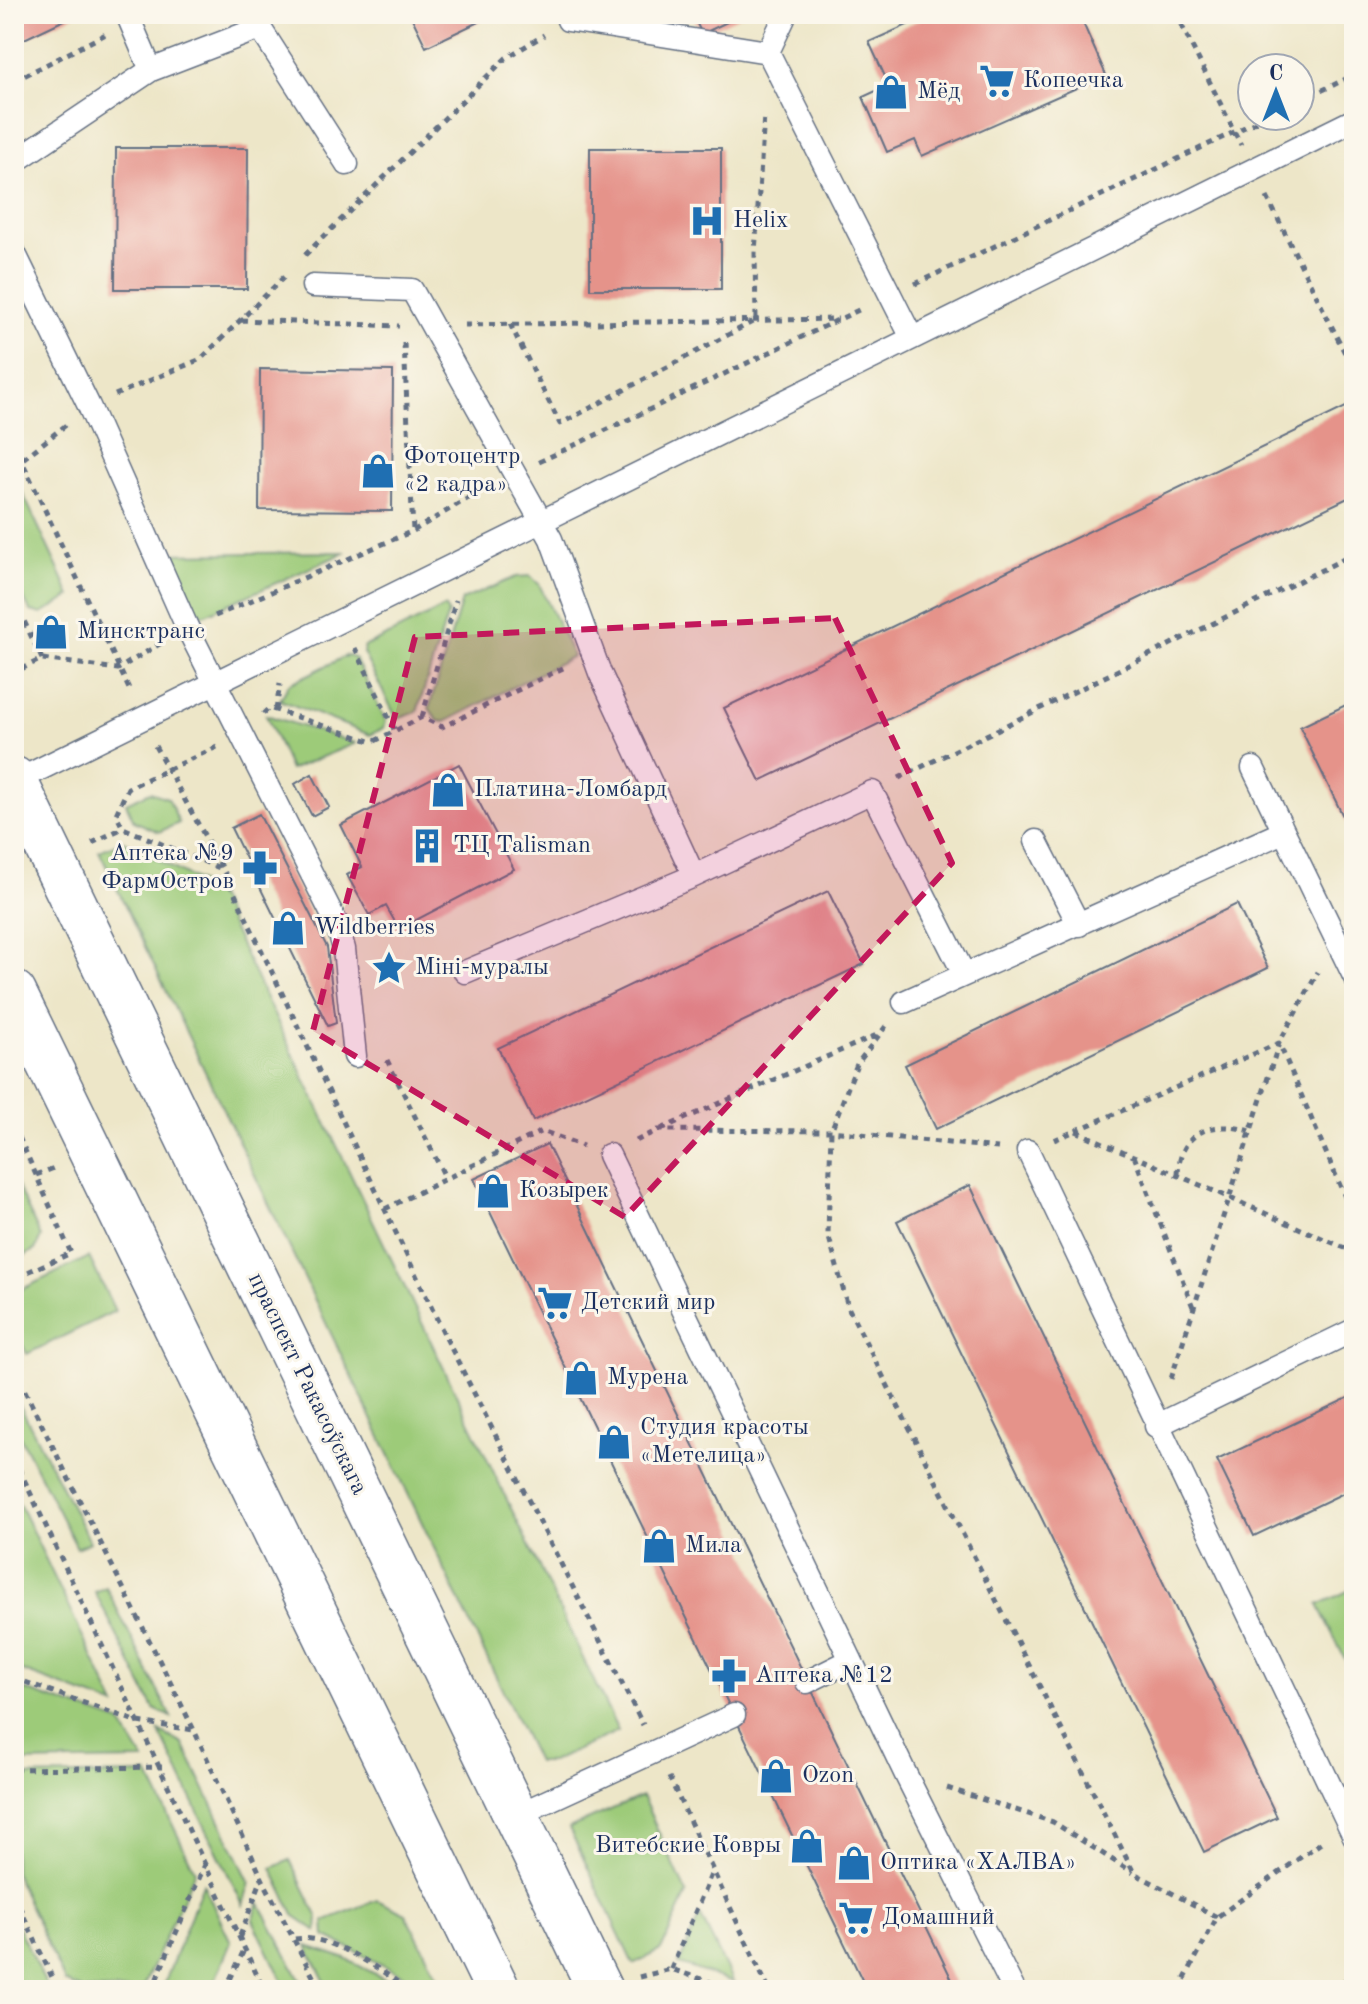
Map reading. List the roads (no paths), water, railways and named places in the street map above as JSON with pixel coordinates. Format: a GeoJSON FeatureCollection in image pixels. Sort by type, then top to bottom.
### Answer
{"type":"FeatureCollection","features":[{"type":"Feature","properties":{"kind":"main road","name":"праспект Ракасоўскага"},"geometry":{"type":"LineString","coordinates":[[14,781],[515,1816],[618,1984]]}},
{"type":"Feature","properties":{"kind":"main road"},"geometry":{"type":"LineString","coordinates":[[14,993],[498,1990]]}},
{"type":"Feature","properties":{"kind":"lane"},"geometry":{"type":"LineString","coordinates":[[768,52],[786,14]]}},
{"type":"Feature","properties":{"kind":"lane"},"geometry":{"type":"LineString","coordinates":[[567,17],[768,52]]}},
{"type":"Feature","properties":{"kind":"lane"},"geometry":{"type":"LineString","coordinates":[[128,18],[151,70]]}},
{"type":"Feature","properties":{"kind":"lane"},"geometry":{"type":"LineString","coordinates":[[14,162],[151,70],[260,28],[347,164]]}},
{"type":"Feature","properties":{"kind":"lane"},"geometry":{"type":"LineString","coordinates":[[768,52],[912,338]]}},
{"type":"Feature","properties":{"kind":"lane"},"geometry":{"type":"LineString","coordinates":[[14,781],[1354,120]]}},
{"type":"Feature","properties":{"kind":"lane"},"geometry":{"type":"LineString","coordinates":[[14,252],[89,406],[187,627],[260,780],[337,924],[344,949],[355,1056]]}},
{"type":"Feature","properties":{"kind":"lane"},"geometry":{"type":"LineString","coordinates":[[313,286],[412,290],[541,521],[600,673],[694,876]]}},
{"type":"Feature","properties":{"kind":"lane"},"geometry":{"type":"LineString","coordinates":[[1253,768],[1354,976]]}},
{"type":"Feature","properties":{"kind":"lane"},"geometry":{"type":"LineString","coordinates":[[465,972],[694,876],[872,792],[964,974]]}},
{"type":"Feature","properties":{"kind":"lane"},"geometry":{"type":"LineString","coordinates":[[904,1002],[1283,832]]}},
{"type":"Feature","properties":{"kind":"lane"},"geometry":{"type":"LineString","coordinates":[[1036,841],[1079,925]]}},
{"type":"Feature","properties":{"kind":"lane"},"geometry":{"type":"LineString","coordinates":[[1028,1151],[1156,1426],[1351,1830]]}},
{"type":"Feature","properties":{"kind":"lane"},"geometry":{"type":"LineString","coordinates":[[609,1155],[906,1775],[1014,1990]]}},
{"type":"Feature","properties":{"kind":"lane"},"geometry":{"type":"LineString","coordinates":[[1156,1426],[1354,1330]]}},
{"type":"Feature","properties":{"kind":"lane"},"geometry":{"type":"LineString","coordinates":[[807,1682],[851,1660]]}},
{"type":"Feature","properties":{"kind":"lane"},"geometry":{"type":"LineString","coordinates":[[515,1816],[734,1715]]}},
{"type":"Feature","properties":{"kind":"lane"},"geometry":{"type":"LineString","coordinates":[[1348,1990],[1354,1987]]}},
{"type":"Feature","properties":{"kind":"place","name":"Копеечка"},"geometry":{"type":"Point","coordinates":[997,81]}},
{"type":"Feature","properties":{"kind":"place","name":"Мёд"},"geometry":{"type":"Point","coordinates":[891,92]}},
{"type":"Feature","properties":{"kind":"place","name":"Helix"},"geometry":{"type":"Point","coordinates":[707,221]}},
{"type":"Feature","properties":{"kind":"place","name":"Фотоцентр «2 кадра»"},"geometry":{"type":"Point","coordinates":[378,471]}},
{"type":"Feature","properties":{"kind":"place","name":"Минсктранс"},"geometry":{"type":"Point","coordinates":[51,632]}},
{"type":"Feature","properties":{"kind":"place","name":"Платина-Ломбард"},"geometry":{"type":"Point","coordinates":[448,790]}},
{"type":"Feature","properties":{"kind":"place","name":"ТЦ Talisman"},"geometry":{"type":"Point","coordinates":[427,846]}},
{"type":"Feature","properties":{"kind":"place","name":"Аптека №9 ФармОстров"},"geometry":{"type":"Point","coordinates":[260,868]}},
{"type":"Feature","properties":{"kind":"place","name":"Wildberries"},"geometry":{"type":"Point","coordinates":[288,928]}},
{"type":"Feature","properties":{"kind":"place","name":"Міні-муралы"},"geometry":{"type":"Point","coordinates":[389,968]}},
{"type":"Feature","properties":{"kind":"place","name":"Козырек"},"geometry":{"type":"Point","coordinates":[493,1191]}},
{"type":"Feature","properties":{"kind":"place","name":"Детский мир"},"geometry":{"type":"Point","coordinates":[555,1303]}},
{"type":"Feature","properties":{"kind":"place","name":"Мурена"},"geometry":{"type":"Point","coordinates":[581,1378]}},
{"type":"Feature","properties":{"kind":"place","name":"Студия красоты «Метелица»"},"geometry":{"type":"Point","coordinates":[614,1442]}},
{"type":"Feature","properties":{"kind":"place","name":"Мила"},"geometry":{"type":"Point","coordinates":[659,1546]}},
{"type":"Feature","properties":{"kind":"place","name":"Аптека №12"},"geometry":{"type":"Point","coordinates":[729,1676]}},
{"type":"Feature","properties":{"kind":"place","name":"Ozon"},"geometry":{"type":"Point","coordinates":[776,1776]}},
{"type":"Feature","properties":{"kind":"place","name":"Витебские Ковры"},"geometry":{"type":"Point","coordinates":[807,1846]}},
{"type":"Feature","properties":{"kind":"place","name":"Оптика «ХАЛВА»"},"geometry":{"type":"Point","coordinates":[854,1863]}},
{"type":"Feature","properties":{"kind":"place","name":"Домашний"},"geometry":{"type":"Point","coordinates":[856,1918]}}]}
